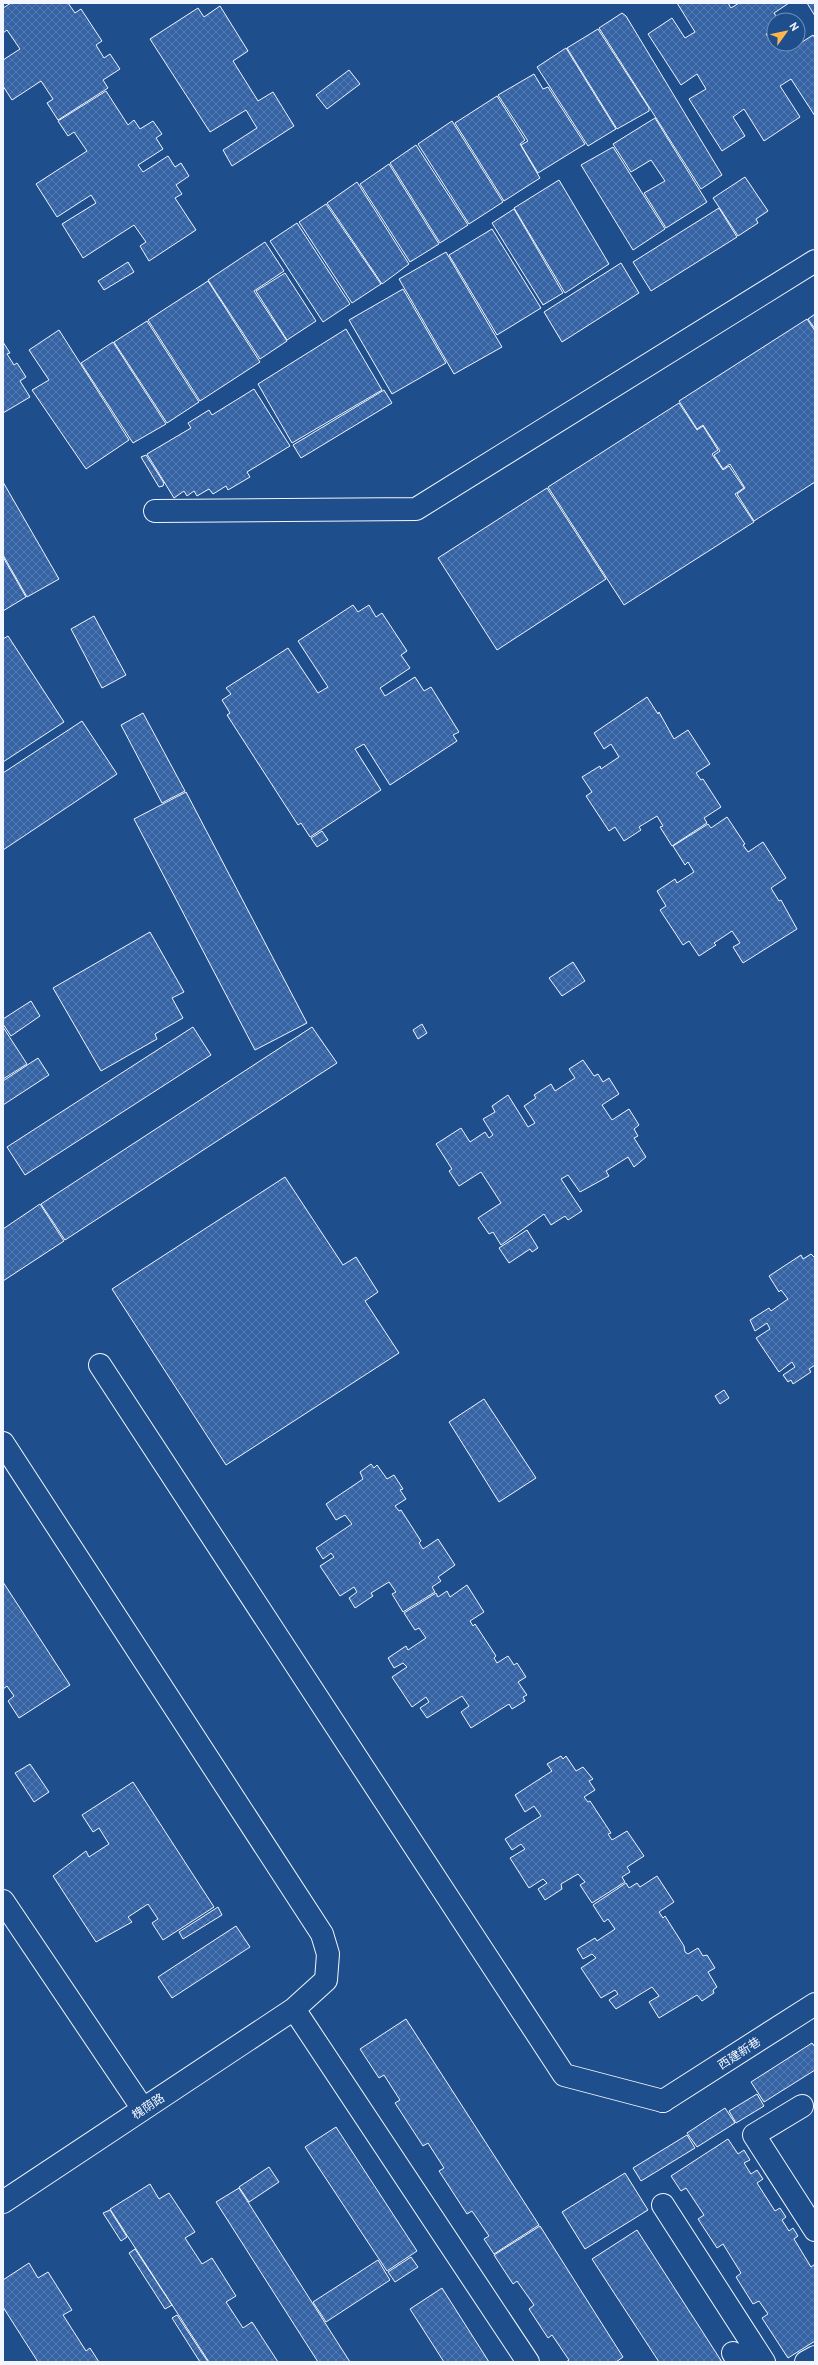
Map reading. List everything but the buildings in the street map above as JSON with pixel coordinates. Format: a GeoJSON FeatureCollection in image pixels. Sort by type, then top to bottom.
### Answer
{"type":"FeatureCollection","features":[{"type":"Feature","properties":{"kind":"street"},"geometry":{"type":"LineString","coordinates":[[155,511],[416,509],[815,261]]}},
{"type":"Feature","properties":{"kind":"street","name":"西建新巷"},"geometry":{"type":"LineString","coordinates":[[100,1365],[564,2075],[663,2101],[815,2004]]}},
{"type":"Feature","properties":{"kind":"street","name":"槐荫路"},"geometry":{"type":"LineString","coordinates":[[3,1443],[322,1934],[328,1954],[326,1980],[294,2009],[3,2202]]}},
{"type":"Feature","properties":{"kind":"street"},"geometry":{"type":"LineString","coordinates":[[3,1901],[144,2109]]}},
{"type":"Feature","properties":{"kind":"street"},"geometry":{"type":"LineString","coordinates":[[294,2009],[528,2362]]}},
{"type":"Feature","properties":{"kind":"street"},"geometry":{"type":"LineString","coordinates":[[802,2106],[754,2135],[815,2230]]}},
{"type":"Feature","properties":{"kind":"street"},"geometry":{"type":"LineString","coordinates":[[663,2205],[764,2362]]}},
{"type":"Feature","properties":{"kind":"street"},"geometry":{"type":"LineString","coordinates":[[806,2362],[815,2357]]}}]}
